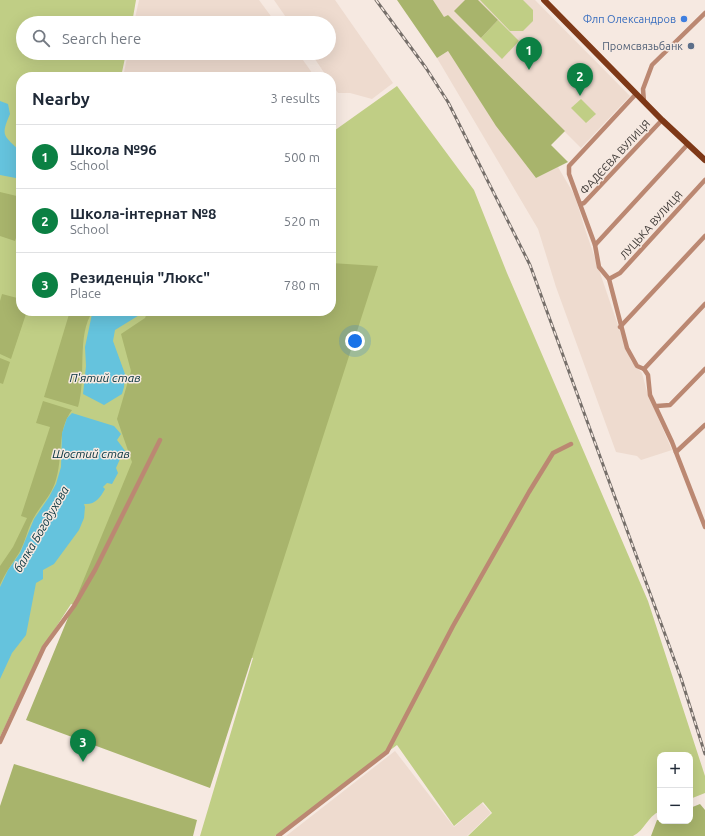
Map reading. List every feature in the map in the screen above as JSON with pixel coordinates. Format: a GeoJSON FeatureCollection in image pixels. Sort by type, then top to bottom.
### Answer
{"type":"FeatureCollection","features":[{"type":"Feature","properties":{"kind":"main road"},"geometry":{"type":"LineString","coordinates":[[544,0],[662,120],[705,160]]}},
{"type":"Feature","properties":{"kind":"street"},"geometry":{"type":"LineString","coordinates":[[644,102],[644,89],[652,65],[705,13]]}},
{"type":"Feature","properties":{"kind":"street"},"geometry":{"type":"LineString","coordinates":[[636,94],[569,166],[568,174],[581,204],[595,244],[599,267],[609,279],[626,348],[637,366],[644,369],[648,375],[650,395],[657,406],[704,524]]}},
{"type":"Feature","properties":{"kind":"street","name":"ФАДЄЄВА ВУЛИЦЯ"},"geometry":{"type":"LineString","coordinates":[[581,204],[584,203],[662,120]]}},
{"type":"Feature","properties":{"kind":"street"},"geometry":{"type":"LineString","coordinates":[[595,244],[688,144]]}},
{"type":"Feature","properties":{"kind":"street","name":"ЛУЦЬКА ВУЛИЦЯ"},"geometry":{"type":"LineString","coordinates":[[609,279],[620,274],[705,180]]}},
{"type":"Feature","properties":{"kind":"street"},"geometry":{"type":"LineString","coordinates":[[620,327],[705,236]]}},
{"type":"Feature","properties":{"kind":"street"},"geometry":{"type":"LineString","coordinates":[[644,369],[705,304]]}},
{"type":"Feature","properties":{"kind":"street"},"geometry":{"type":"LineString","coordinates":[[657,406],[670,405],[705,369]]}},
{"type":"Feature","properties":{"kind":"street"},"geometry":{"type":"LineString","coordinates":[[676,452],[705,425]]}},
{"type":"Feature","properties":{"kind":"street"},"geometry":{"type":"LineString","coordinates":[[701,429],[705,433]]}},
{"type":"Feature","properties":{"kind":"street"},"geometry":{"type":"LineString","coordinates":[[0,742],[44,648],[74,606],[160,440]]}},
{"type":"Feature","properties":{"kind":"street"},"geometry":{"type":"LineString","coordinates":[[278,836],[387,752],[453,626],[530,492],[554,453],[571,444]]}},
{"type":"Feature","properties":{"kind":"shaded area"},"geometry":{"type":"Polygon","coordinates":[[[139,0],[259,0],[271,16],[136,16],[139,0]]]}},
{"type":"Feature","properties":{"kind":"shaded area"},"geometry":{"type":"Polygon","coordinates":[[[274,0],[335,0],[393,83],[372,99],[350,93],[338,93],[336,90],[336,72],[324,72],[316,60],[336,60],[336,16],[285,16],[274,0]]]}},
{"type":"Feature","properties":{"kind":"shaded area"},"geometry":{"type":"Polygon","coordinates":[[[433,0],[535,0],[630,96],[581,148],[448,15],[444,18],[433,0]]]}},
{"type":"Feature","properties":{"kind":"shaded area"},"geometry":{"type":"Polygon","coordinates":[[[448,51],[496,125],[536,178],[558,167],[575,196],[631,361],[642,373],[647,392],[672,450],[641,460],[637,456],[616,452],[556,287],[538,229],[437,58],[448,51]]]}},
{"type":"Feature","properties":{"kind":"shaded area"},"geometry":{"type":"Polygon","coordinates":[[[127,60],[303,60],[311,72],[124,72],[127,60]]]}},
{"type":"Feature","properties":{"kind":"shaded area"},"geometry":{"type":"Polygon","coordinates":[[[395,751],[454,827],[482,803],[491,813],[467,836],[286,836],[395,751]]]}},
{"type":"Feature","properties":{"kind":"green space"},"geometry":{"type":"Polygon","coordinates":[[[0,0],[136,0],[133,16],[16,16],[16,60],[125,60],[122,72],[16,72],[16,316],[336,316],[336,129],[397,86],[474,190],[507,273],[648,601],[705,776],[705,793],[693,798],[693,752],[657,752],[657,813],[633,836],[468,836],[492,813],[483,802],[454,826],[397,745],[275,836],[200,836],[253,658],[71,604],[40,652],[0,737],[0,0]]]}},
{"type":"Feature","properties":{"kind":"green space"},"geometry":{"type":"Polygon","coordinates":[[[397,0],[433,0],[444,17],[448,15],[565,131],[551,145],[568,162],[536,178],[496,126],[448,51],[437,58],[397,0]]]}},
{"type":"Feature","properties":{"kind":"green space"},"geometry":{"type":"Polygon","coordinates":[[[465,0],[478,0],[498,20],[481,38],[454,11],[465,0]]]}},
{"type":"Feature","properties":{"kind":"green space"},"geometry":{"type":"Polygon","coordinates":[[[480,0],[523,0],[533,10],[533,21],[523,31],[510,31],[480,0]]]}},
{"type":"Feature","properties":{"kind":"green space"},"geometry":{"type":"Polygon","coordinates":[[[498,20],[519,41],[502,59],[481,38],[498,20]]]}},
{"type":"Feature","properties":{"kind":"green space"},"geometry":{"type":"Polygon","coordinates":[[[581,99],[596,114],[586,123],[571,108],[581,99]]]}},
{"type":"Feature","properties":{"kind":"green space"},"geometry":{"type":"Polygon","coordinates":[[[0,192],[16,196],[16,238],[15,241],[0,236],[0,192]]]}},
{"type":"Feature","properties":{"kind":"green space"},"geometry":{"type":"Polygon","coordinates":[[[336,263],[378,266],[210,788],[26,720],[132,462],[117,419],[131,371],[121,334],[146,316],[336,316],[336,263]]]}},
{"type":"Feature","properties":{"kind":"green space"},"geometry":{"type":"Polygon","coordinates":[[[2,294],[16,298],[16,316],[25,316],[11,359],[0,354],[0,301],[2,294]]]}},
{"type":"Feature","properties":{"kind":"green space"},"geometry":{"type":"Polygon","coordinates":[[[68,316],[90,316],[83,344],[81,396],[78,407],[44,397],[68,316]]]}},
{"type":"Feature","properties":{"kind":"green space"},"geometry":{"type":"Polygon","coordinates":[[[0,358],[10,362],[3,384],[0,383],[0,358]]]}},
{"type":"Feature","properties":{"kind":"green space"},"geometry":{"type":"Polygon","coordinates":[[[43,401],[72,410],[67,418],[62,436],[58,474],[53,488],[33,519],[19,553],[0,585],[0,566],[13,547],[27,518],[21,516],[50,427],[36,423],[43,401]]]}},
{"type":"Feature","properties":{"kind":"green space"},"geometry":{"type":"Polygon","coordinates":[[[14,764],[197,820],[193,836],[0,836],[0,806],[14,764]]]}},
{"type":"Feature","properties":{"kind":"green space"},"geometry":{"type":"Polygon","coordinates":[[[700,804],[705,810],[705,836],[651,836],[657,820],[657,824],[693,824],[693,807],[700,804]]]}},
{"type":"Feature","properties":{"kind":"water"},"geometry":{"type":"Polygon","coordinates":[[[0,101],[8,104],[10,114],[5,127],[5,135],[7,139],[16,147],[16,178],[0,175],[0,101]]]}},
{"type":"Feature","properties":{"kind":"water","name":"П'ятий став"},"geometry":{"type":"Polygon","coordinates":[[[92,316],[138,316],[115,330],[113,341],[125,374],[124,387],[122,394],[104,405],[83,394],[86,366],[85,347],[92,316]]]}},
{"type":"Feature","properties":{"kind":"water","name":"Шостий став"},"geometry":{"type":"Polygon","coordinates":[[[72,413],[114,426],[121,434],[117,440],[126,452],[125,457],[120,459],[116,468],[118,473],[112,484],[107,483],[103,487],[105,489],[97,500],[84,504],[84,518],[79,530],[54,564],[43,570],[43,579],[36,583],[26,635],[12,653],[0,679],[0,587],[8,570],[20,553],[34,519],[56,484],[61,467],[62,433],[67,418],[72,413]]]}},
{"type":"Feature","properties":{"kind":"railway"},"geometry":{"type":"LineString","coordinates":[[376,0],[426,68],[448,102],[530,265],[681,678],[705,754]]}},
{"type":"Feature","properties":{"kind":"place","name":"Флп Олександров"},"geometry":{"type":"Point","coordinates":[684,19]}},
{"type":"Feature","properties":{"kind":"place","name":"Промсвязьбанк"},"geometry":{"type":"Point","coordinates":[691,46]}},
{"type":"Feature","properties":{"kind":"place","name":"Школа №96"},"geometry":{"type":"Point","coordinates":[529,70]}},
{"type":"Feature","properties":{"kind":"place","name":"Школа-інтернат №8"},"geometry":{"type":"Point","coordinates":[580,96]}},
{"type":"Feature","properties":{"kind":"place","name":"Резиденція \"Люкс\""},"geometry":{"type":"Point","coordinates":[83,762]}},
{"type":"Feature","properties":{"kind":"water label","name":"балка Богодухова"},"geometry":{"type":"Point","coordinates":[41,529]}}]}
